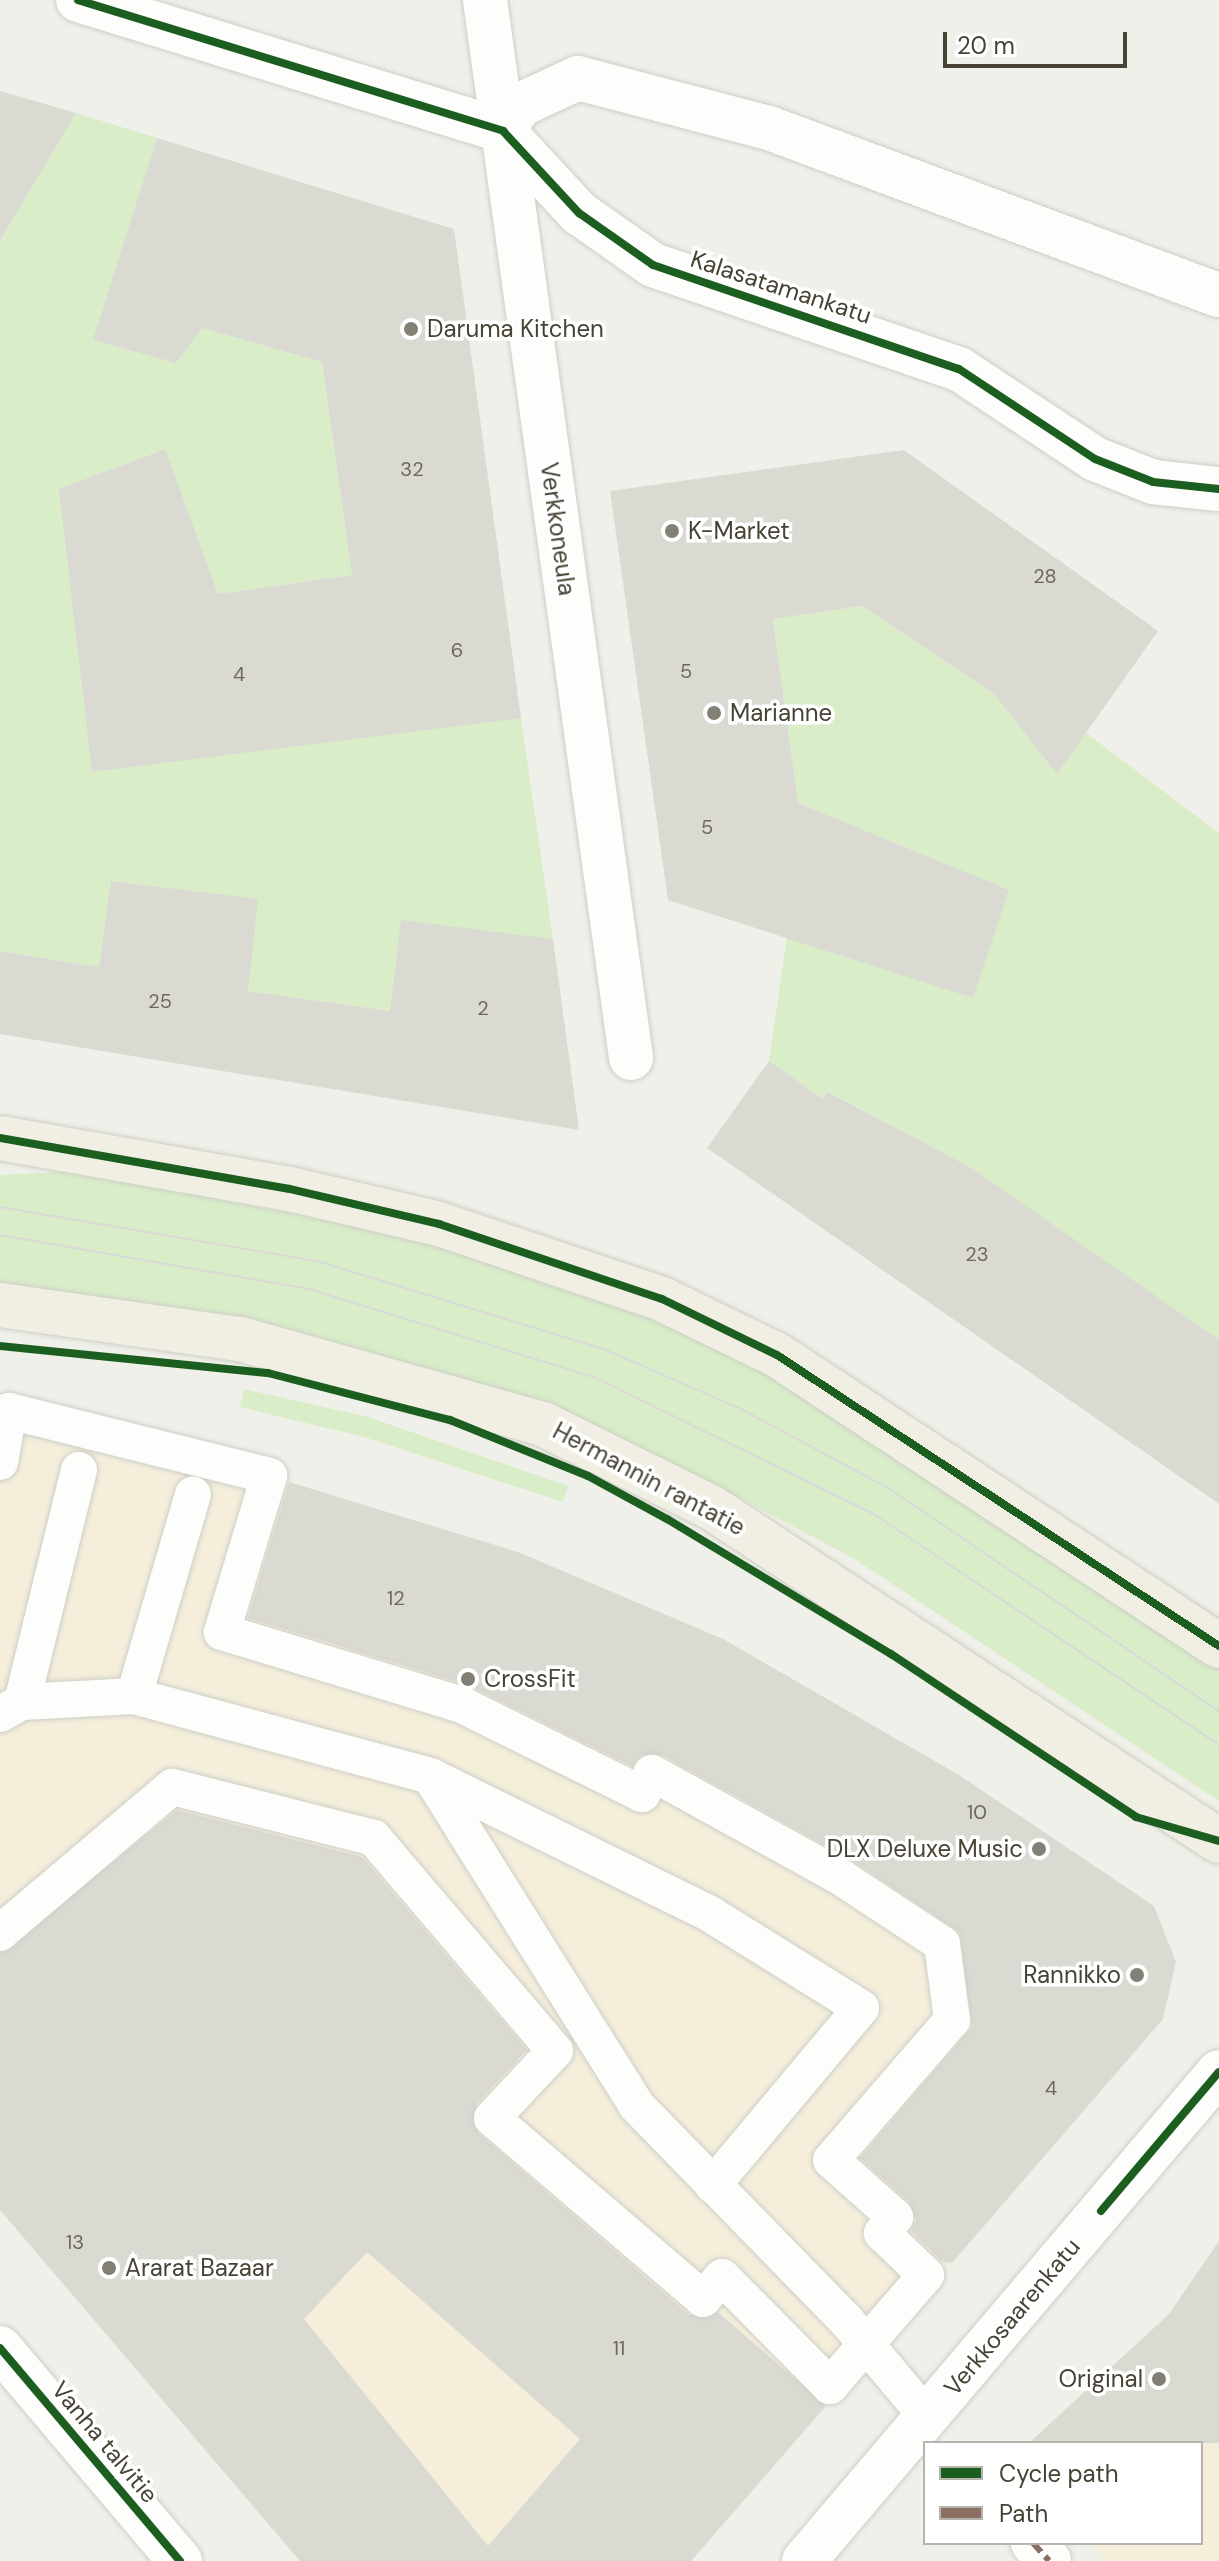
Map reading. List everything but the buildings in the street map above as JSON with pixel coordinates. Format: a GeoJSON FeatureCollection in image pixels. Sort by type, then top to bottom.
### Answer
{"type":"FeatureCollection","features":[{"type":"Feature","properties":{"kind":"main road"},"geometry":{"type":"LineString","coordinates":[[0,1138],[290,1189],[439,1224],[662,1299],[777,1355],[1219,1646]]}},
{"type":"Feature","properties":{"kind":"main road","name":"Hermannin rantatie"},"geometry":{"type":"LineString","coordinates":[[0,1305],[240,1339],[543,1424],[712,1508],[1219,1841]]}},
{"type":"Feature","properties":{"kind":"street"},"geometry":{"type":"LineString","coordinates":[[78,0],[503,131],[520,105],[578,78],[769,128],[1219,295]]}},
{"type":"Feature","properties":{"kind":"street","name":"Verkkoneula"},"geometry":{"type":"LineString","coordinates":[[485,0],[631,1058]]}},
{"type":"Feature","properties":{"kind":"street","name":"Kalasatamankatu"},"geometry":{"type":"LineString","coordinates":[[503,131],[579,213],[653,265],[959,369],[1095,459],[1153,482],[1219,489]]}},
{"type":"Feature","properties":{"kind":"street","name":"Verkkosaarenkatu"},"geometry":{"type":"LineString","coordinates":[[804,2561],[1219,2072]]}},
{"type":"Feature","properties":{"kind":"street","name":"Vanha talvitie"},"geometry":{"type":"LineString","coordinates":[[0,2348],[180,2561]]}},
{"type":"Feature","properties":{"kind":"street"},"geometry":{"type":"LineString","coordinates":[[1035,2545],[1049,2561]]}},
{"type":"Feature","properties":{"kind":"lane"},"geometry":{"type":"LineString","coordinates":[[0,1462],[9,1411],[269,1476],[222,1632],[462,1705],[642,1794],[652,1773],[842,1878],[942,1944],[952,2020],[831,2160],[895,2217],[882,2233],[926,2275],[830,2386],[722,2277],[703,2299],[492,2118],[555,2051],[374,1838],[172,1787],[0,1933]]}},
{"type":"Feature","properties":{"kind":"lane"},"geometry":{"type":"LineString","coordinates":[[79,1470],[11,1708],[134,1696],[430,1776],[710,1914],[861,2008],[713,2185]]}},
{"type":"Feature","properties":{"kind":"lane"},"geometry":{"type":"LineString","coordinates":[[134,1696],[193,1494]]}},
{"type":"Feature","properties":{"kind":"lane"},"geometry":{"type":"LineString","coordinates":[[430,1776],[636,2105],[846,2320],[928,2418]]}},
{"type":"Feature","properties":{"kind":"shaded area"},"geometry":{"type":"Polygon","coordinates":[[[0,1409],[269,1476],[518,1552],[721,1638],[959,1775],[1154,1906],[1176,1962],[1156,2014],[1163,2019],[691,2561],[300,2561],[0,2210],[0,1409]]]}},
{"type":"Feature","properties":{"kind":"shaded area","name":"Original"},"geometry":{"type":"Polygon","coordinates":[[[1219,2243],[1219,2561],[1106,2561],[1092,2545],[1203,2545],[1203,2441],[1031,2441],[1169,2314],[1219,2243]]]}},
{"type":"Feature","properties":{"kind":"green space"},"geometry":{"type":"Polygon","coordinates":[[[76,113],[157,138],[94,340],[176,363],[202,328],[322,362],[352,575],[218,594],[164,449],[60,489],[92,772],[521,718],[553,939],[390,1011],[248,991],[257,899],[112,881],[99,967],[0,951],[0,241],[76,113]]]}},
{"type":"Feature","properties":{"kind":"green space"},"geometry":{"type":"Polygon","coordinates":[[[862,606],[994,694],[1057,774],[1086,733],[1219,833],[1219,1342],[970,1167],[829,1092],[823,1099],[769,1061],[787,936],[973,998],[1009,890],[798,803],[773,619],[862,606]]]}},
{"type":"Feature","properties":{"kind":"green space"},"geometry":{"type":"Polygon","coordinates":[[[77,1171],[447,1244],[680,1328],[757,1365],[1219,1665],[1219,1801],[853,1558],[707,1481],[0,1285],[0,1175],[77,1171]]]}},
{"type":"Feature","properties":{"kind":"green space"},"geometry":{"type":"Polygon","coordinates":[[[244,1389],[368,1417],[568,1486],[563,1502],[364,1437],[240,1407],[244,1389]]]}},
{"type":"Feature","properties":{"kind":"tram line"},"geometry":{"type":"LineString","coordinates":[[0,1207],[317,1261],[606,1350],[739,1408],[888,1488],[1219,1711]]}},
{"type":"Feature","properties":{"kind":"tram line"},"geometry":{"type":"LineString","coordinates":[[0,1235],[309,1289],[594,1377],[874,1514],[1219,1745]]}},
{"type":"Feature","properties":{"kind":"marked path"},"geometry":{"type":"LineString","coordinates":[[1035,2545],[1049,2561]]}},
{"type":"Feature","properties":{"kind":"cycle path"},"geometry":{"type":"LineString","coordinates":[[78,0],[503,131],[579,213],[653,265],[959,369],[1095,459],[1153,482],[1219,489]]}},
{"type":"Feature","properties":{"kind":"cycle path"},"geometry":{"type":"LineString","coordinates":[[0,1138],[290,1189],[439,1224],[662,1299],[777,1355],[1219,1646]]}},
{"type":"Feature","properties":{"kind":"cycle path"},"geometry":{"type":"LineString","coordinates":[[0,1346],[268,1373],[450,1420],[588,1476],[667,1519],[891,1654],[1136,1817],[1219,1841]]}},
{"type":"Feature","properties":{"kind":"cycle path"},"geometry":{"type":"LineString","coordinates":[[1101,2211],[1219,2072]]}},
{"type":"Feature","properties":{"kind":"cycle path"},"geometry":{"type":"LineString","coordinates":[[0,2348],[180,2561]]}},
{"type":"Feature","properties":{"kind":"place","name":"Daruma Kitchen"},"geometry":{"type":"Point","coordinates":[411,329]}},
{"type":"Feature","properties":{"kind":"place","name":"K-Market"},"geometry":{"type":"Point","coordinates":[672,531]}},
{"type":"Feature","properties":{"kind":"place","name":"Marianne"},"geometry":{"type":"Point","coordinates":[714,713]}},
{"type":"Feature","properties":{"kind":"place","name":"CrossFit"},"geometry":{"type":"Point","coordinates":[468,1679]}},
{"type":"Feature","properties":{"kind":"place","name":"DLX Deluxe Music"},"geometry":{"type":"Point","coordinates":[1039,1849]}},
{"type":"Feature","properties":{"kind":"place","name":"Rannikko"},"geometry":{"type":"Point","coordinates":[1137,1975]}},
{"type":"Feature","properties":{"kind":"place","name":"Ararat Bazaar"},"geometry":{"type":"Point","coordinates":[109,2268]}},
{"type":"Feature","properties":{"kind":"place","name":"Original"},"geometry":{"type":"Point","coordinates":[1159,2379]}}]}
